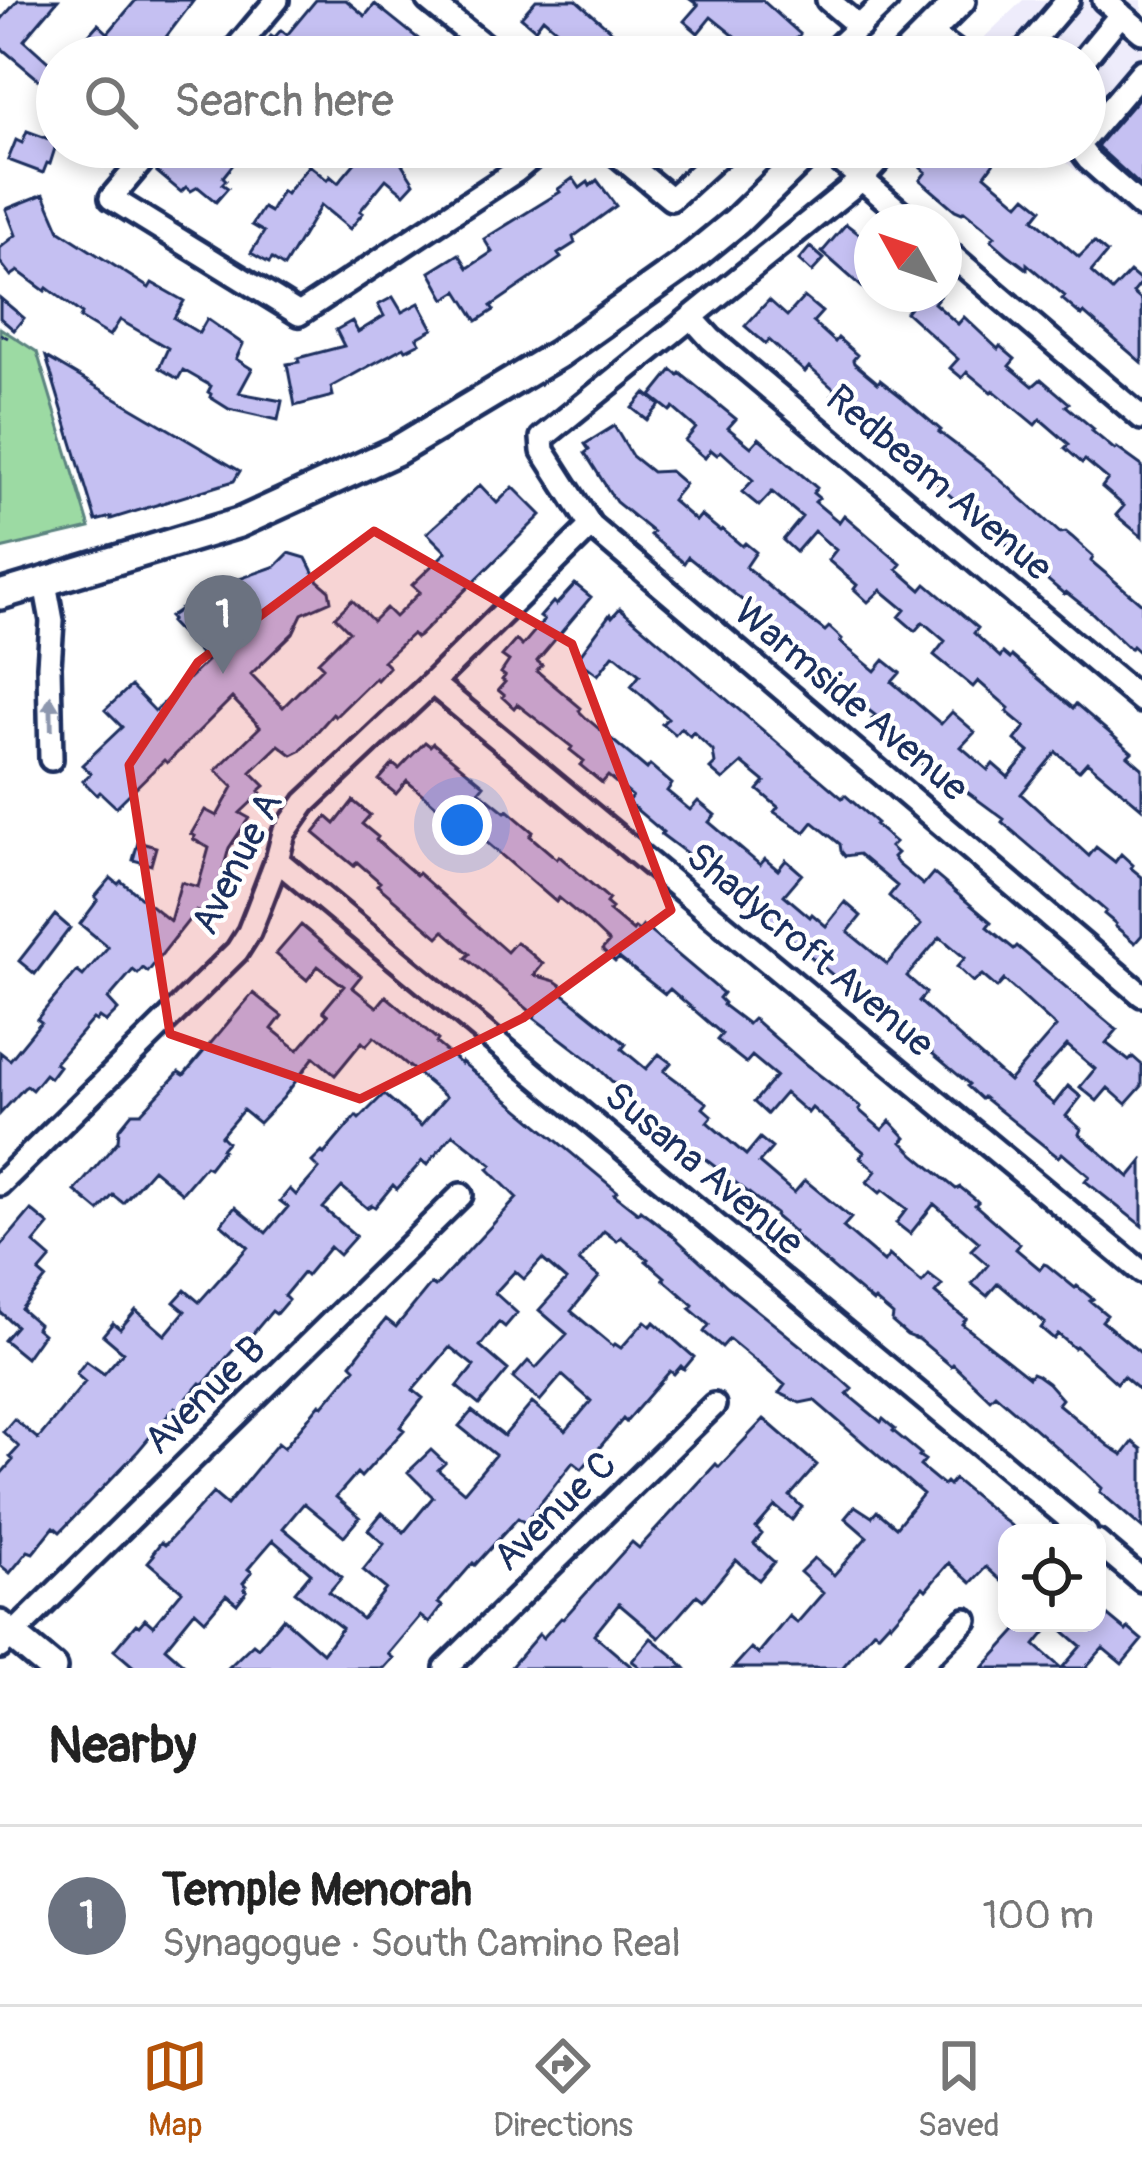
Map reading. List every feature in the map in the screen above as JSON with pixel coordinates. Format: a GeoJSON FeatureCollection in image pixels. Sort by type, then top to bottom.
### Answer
{"type":"FeatureCollection","features":[{"type":"Feature","properties":{"kind":"main road"},"geometry":{"type":"LineString","coordinates":[[925,36],[961,0]]}},
{"type":"Feature","properties":{"kind":"main road"},"geometry":{"type":"LineString","coordinates":[[0,595],[239,523],[396,451],[558,354],[682,266],[791,168]]}},
{"type":"Feature","properties":{"kind":"main road"},"geometry":{"type":"LineString","coordinates":[[4,1636],[52,1668]]}},
{"type":"Feature","properties":{"kind":"street"},"geometry":{"type":"LineString","coordinates":[[247,36],[277,0]]}},
{"type":"Feature","properties":{"kind":"street"},"geometry":{"type":"LineString","coordinates":[[428,0],[472,36]]}},
{"type":"Feature","properties":{"kind":"street"},"geometry":{"type":"LineString","coordinates":[[828,0],[860,27]]}},
{"type":"Feature","properties":{"kind":"street"},"geometry":{"type":"LineString","coordinates":[[850,36],[887,0]]}},
{"type":"Feature","properties":{"kind":"street"},"geometry":{"type":"LineString","coordinates":[[1037,36],[1068,0]]}},
{"type":"Feature","properties":{"kind":"street"},"geometry":{"type":"LineString","coordinates":[[1097,36],[1113,7],[1142,32]]}},
{"type":"Feature","properties":{"kind":"street"},"geometry":{"type":"LineString","coordinates":[[929,32],[934,36]]}},
{"type":"Feature","properties":{"kind":"street"},"geometry":{"type":"LineString","coordinates":[[1106,113],[1142,70]]}},
{"type":"Feature","properties":{"kind":"street"},"geometry":{"type":"LineString","coordinates":[[136,168],[110,198],[299,314],[520,168]]}},
{"type":"Feature","properties":{"kind":"street"},"geometry":{"type":"LineString","coordinates":[[633,168],[671,199],[705,168]]}},
{"type":"Feature","properties":{"kind":"street"},"geometry":{"type":"LineString","coordinates":[[849,168],[891,204]]}},
{"type":"Feature","properties":{"kind":"street"},"geometry":{"type":"LineString","coordinates":[[692,319],[872,168]]}},
{"type":"Feature","properties":{"kind":"street"},"geometry":{"type":"LineString","coordinates":[[1098,168],[1142,207]]}},
{"type":"Feature","properties":{"kind":"street"},"geometry":{"type":"LineString","coordinates":[[962,264],[1142,418]]}},
{"type":"Feature","properties":{"kind":"street","name":"Warmside Avenue"},"geometry":{"type":"LineString","coordinates":[[692,319],[542,438],[543,451],[591,526],[1142,995]]}},
{"type":"Feature","properties":{"kind":"street","name":"Redbeam Avenue"},"geometry":{"type":"LineString","coordinates":[[692,319],[1142,701]]}},
{"type":"Feature","properties":{"kind":"street","name":"Avenue A"},"geometry":{"type":"LineString","coordinates":[[0,1184],[227,962],[249,932],[284,832],[305,803],[591,526]]}},
{"type":"Feature","properties":{"kind":"street"},"geometry":{"type":"LineString","coordinates":[[45,583],[52,621],[51,759]]}},
{"type":"Feature","properties":{"kind":"street","name":"Shadycroft Avenue"},"geometry":{"type":"LineString","coordinates":[[432,683],[1142,1271]]}},
{"type":"Feature","properties":{"kind":"street","name":"Susana Avenue"},"geometry":{"type":"LineString","coordinates":[[277,860],[1075,1524]]}},
{"type":"Feature","properties":{"kind":"street","name":"Avenue B"},"geometry":{"type":"LineString","coordinates":[[4,1636],[461,1195]]}},
{"type":"Feature","properties":{"kind":"street","name":"Avenue C"},"geometry":{"type":"LineString","coordinates":[[446,1668],[714,1406]]}},
{"type":"Feature","properties":{"kind":"street"},"geometry":{"type":"LineString","coordinates":[[1106,1550],[1142,1580]]}},
{"type":"Feature","properties":{"kind":"street"},"geometry":{"type":"LineString","coordinates":[[917,1668],[966,1620]]}},
{"type":"Feature","properties":{"kind":"path"},"geometry":{"type":"LineString","coordinates":[[0,334],[8,338]]}},
{"type":"Feature","properties":{"kind":"highlighted area"},"geometry":{"type":"Polygon","coordinates":[[[374,531],[572,644],[671,910],[523,1018],[360,1099],[170,1034],[129,765],[198,662],[374,531]]]}},
{"type":"Feature","properties":{"kind":"shaded area"},"geometry":{"type":"Polygon","coordinates":[[[1023,0],[1142,0],[1142,229],[1073,168],[1106,168],[1106,36],[986,36],[1023,0]]]}},
{"type":"Feature","properties":{"kind":"green space"},"geometry":{"type":"Polygon","coordinates":[[[0,328],[37,352],[90,528],[0,549],[0,328]]]}},
{"type":"Feature","properties":{"kind":"building"},"geometry":{"type":"Polygon","coordinates":[[[18,0],[58,0],[24,40],[36,51],[36,77],[0,47],[0,21],[18,0]]]}},
{"type":"Feature","properties":{"kind":"building"},"geometry":{"type":"Polygon","coordinates":[[[136,0],[194,0],[167,36],[87,36],[98,24],[108,33],[136,0]]]}},
{"type":"Feature","properties":{"kind":"building"},"geometry":{"type":"Polygon","coordinates":[[[316,0],[346,0],[365,16],[375,4],[415,36],[276,36],[281,30],[287,35],[316,0]]]}},
{"type":"Feature","properties":{"kind":"building"},"geometry":{"type":"Polygon","coordinates":[[[536,0],[576,0],[617,36],[564,36],[543,18],[535,29],[521,17],[536,0]]]}},
{"type":"Feature","properties":{"kind":"building"},"geometry":{"type":"Polygon","coordinates":[[[691,0],[762,0],[800,34],[734,36],[711,17],[698,33],[684,21],[698,5],[691,0]]]}},
{"type":"Feature","properties":{"kind":"building"},"geometry":{"type":"Polygon","coordinates":[[[1142,94],[1142,187],[1106,154],[1106,136],[1142,94]]]}},
{"type":"Feature","properties":{"kind":"building"},"geometry":{"type":"Polygon","coordinates":[[[27,131],[36,134],[36,168],[45,168],[43,173],[8,160],[16,140],[22,143],[27,131]]]}},
{"type":"Feature","properties":{"kind":"building"},"geometry":{"type":"Polygon","coordinates":[[[160,168],[230,168],[222,184],[228,188],[216,202],[198,187],[181,192],[157,172],[160,168]]]}},
{"type":"Feature","properties":{"kind":"building"},"geometry":{"type":"Polygon","coordinates":[[[307,168],[338,183],[351,168],[405,168],[414,183],[404,194],[386,179],[350,229],[321,205],[284,267],[251,253],[264,232],[252,225],[263,208],[270,212],[282,191],[286,194],[307,168]]]}},
{"type":"Feature","properties":{"kind":"building"},"geometry":{"type":"Polygon","coordinates":[[[921,168],[990,168],[985,175],[1019,204],[1026,196],[1042,209],[1034,219],[1079,257],[1094,242],[1107,253],[1091,272],[1112,291],[1130,272],[1142,282],[1133,293],[1142,301],[1142,363],[1062,299],[1065,296],[1027,264],[1027,269],[991,240],[995,236],[962,213],[962,204],[948,204],[920,180],[926,172],[921,168]]]}},
{"type":"Feature","properties":{"kind":"building"},"geometry":{"type":"Polygon","coordinates":[[[573,178],[580,188],[597,180],[616,206],[573,237],[575,243],[558,254],[561,258],[491,306],[494,310],[477,321],[458,291],[445,299],[430,272],[459,254],[468,268],[492,252],[484,239],[560,192],[573,178]]]}},
{"type":"Feature","properties":{"kind":"building"},"geometry":{"type":"Polygon","coordinates":[[[44,194],[60,231],[149,288],[152,283],[184,301],[174,318],[199,333],[207,319],[243,344],[236,359],[252,369],[239,393],[282,401],[278,420],[229,409],[210,397],[211,386],[183,370],[178,379],[159,368],[168,348],[120,320],[110,336],[80,318],[82,314],[47,288],[18,271],[11,276],[0,262],[0,248],[16,235],[6,209],[44,194]]]}},
{"type":"Feature","properties":{"kind":"building"},"geometry":{"type":"Polygon","coordinates":[[[846,224],[854,230],[854,280],[822,252],[846,224]]]}},
{"type":"Feature","properties":{"kind":"building"},"geometry":{"type":"Polygon","coordinates":[[[810,247],[824,259],[812,272],[799,260],[810,247]]]}},
{"type":"Feature","properties":{"kind":"building"},"geometry":{"type":"Polygon","coordinates":[[[393,297],[402,312],[419,303],[433,329],[417,338],[420,343],[331,387],[333,396],[295,406],[287,364],[344,346],[336,330],[352,321],[358,332],[384,316],[378,305],[393,297]]]}},
{"type":"Feature","properties":{"kind":"building"},"geometry":{"type":"Polygon","coordinates":[[[804,297],[822,312],[813,322],[857,355],[854,363],[903,398],[1060,533],[1072,537],[1093,556],[1091,561],[1142,604],[1142,655],[981,523],[920,464],[832,395],[836,391],[809,367],[805,372],[745,326],[769,300],[787,316],[804,297]]]}},
{"type":"Feature","properties":{"kind":"building"},"geometry":{"type":"Polygon","coordinates":[[[0,298],[24,318],[14,330],[0,318],[0,298]]]}},
{"type":"Feature","properties":{"kind":"building"},"geometry":{"type":"Polygon","coordinates":[[[906,312],[944,312],[958,324],[964,317],[1015,359],[1009,366],[1033,386],[1041,379],[1092,431],[1142,466],[1142,537],[1116,515],[1124,506],[1102,487],[1108,479],[1065,448],[1069,444],[1040,419],[1035,425],[967,372],[962,378],[950,368],[958,359],[906,312]]]}},
{"type":"Feature","properties":{"kind":"building"},"geometry":{"type":"Polygon","coordinates":[[[46,357],[240,471],[234,481],[96,521],[46,357]]]}},
{"type":"Feature","properties":{"kind":"building"},"geometry":{"type":"Polygon","coordinates":[[[672,370],[736,419],[728,428],[751,447],[759,438],[817,488],[815,502],[839,522],[844,515],[901,564],[897,569],[921,590],[926,584],[978,628],[974,633],[1000,657],[1003,653],[1012,656],[1132,752],[1128,756],[1142,768],[1142,808],[1087,762],[1079,771],[1056,752],[1021,794],[1089,856],[1096,847],[1115,862],[1121,854],[1133,865],[1142,877],[1142,935],[1135,943],[1004,819],[940,772],[936,776],[872,719],[875,715],[802,659],[805,656],[747,604],[688,557],[684,563],[616,502],[585,453],[589,450],[585,444],[614,426],[632,456],[652,472],[670,471],[685,484],[672,500],[696,521],[701,515],[756,552],[746,567],[825,631],[829,627],[875,671],[884,660],[900,673],[892,682],[941,724],[952,712],[975,732],[961,747],[988,770],[993,764],[1008,777],[1029,752],[1015,740],[1025,727],[1007,712],[1009,708],[978,681],[973,687],[934,655],[945,641],[923,622],[915,631],[899,617],[905,610],[881,590],[868,602],[854,589],[857,585],[828,560],[836,550],[814,531],[796,552],[783,540],[802,517],[772,492],[759,506],[742,492],[753,480],[721,451],[717,455],[711,450],[705,458],[685,441],[696,428],[651,396],[672,370]]]}},
{"type":"Feature","properties":{"kind":"building"},"geometry":{"type":"Polygon","coordinates":[[[645,393],[660,405],[647,420],[632,408],[645,393]]]}},
{"type":"Feature","properties":{"kind":"building"},"geometry":{"type":"Polygon","coordinates":[[[480,485],[497,503],[513,487],[541,515],[419,636],[412,634],[383,661],[389,667],[335,717],[333,714],[300,751],[292,755],[279,745],[251,772],[265,786],[240,813],[249,818],[229,848],[213,907],[209,906],[206,915],[196,911],[148,972],[133,970],[108,999],[118,1010],[106,1022],[93,1019],[55,1063],[59,1066],[50,1078],[45,1074],[32,1090],[24,1088],[0,1114],[0,1052],[10,1060],[77,971],[83,976],[108,947],[80,924],[98,900],[95,897],[111,878],[118,884],[121,881],[170,921],[181,882],[198,887],[209,848],[191,834],[205,810],[217,816],[233,787],[216,770],[260,727],[232,698],[116,807],[83,781],[91,773],[82,765],[122,727],[105,710],[131,686],[155,711],[207,661],[169,617],[208,590],[276,566],[289,553],[306,558],[317,580],[329,590],[331,601],[302,614],[293,633],[251,674],[283,707],[323,667],[318,662],[349,631],[335,617],[352,600],[373,621],[386,608],[395,617],[420,592],[412,585],[446,552],[427,533],[480,485]]]}},
{"type":"Feature","properties":{"kind":"building"},"geometry":{"type":"Polygon","coordinates":[[[575,584],[591,597],[537,661],[542,665],[537,671],[581,708],[586,718],[672,784],[667,791],[690,810],[698,801],[715,815],[709,822],[760,865],[765,859],[778,870],[786,860],[802,874],[784,895],[810,917],[826,926],[845,902],[861,916],[848,932],[887,964],[921,925],[889,896],[897,886],[859,854],[845,856],[840,844],[813,822],[805,832],[774,812],[778,807],[758,790],[765,782],[742,763],[723,780],[710,769],[715,764],[713,751],[693,732],[690,736],[681,728],[675,735],[662,724],[668,718],[631,686],[640,675],[617,656],[598,675],[577,659],[610,614],[612,617],[620,608],[877,823],[895,842],[890,847],[897,853],[893,857],[898,864],[923,885],[933,873],[991,922],[987,927],[1014,949],[1017,946],[1117,1030],[1106,1043],[1142,1065],[1142,1086],[1126,1104],[1108,1088],[1097,1101],[1080,1087],[1095,1069],[1067,1045],[1031,1085],[1054,1104],[1068,1086],[1081,1097],[1066,1116],[1081,1129],[1079,1134],[1129,1177],[1142,1161],[1142,1226],[1085,1181],[1089,1176],[1062,1153],[1058,1157],[981,1099],[896,1023],[898,1015],[874,995],[867,1003],[855,994],[661,834],[630,804],[632,796],[608,776],[602,783],[580,765],[584,761],[572,747],[502,697],[498,690],[505,676],[501,673],[509,661],[502,656],[516,640],[522,646],[544,620],[540,617],[553,602],[556,605],[575,584]],[[940,937],[907,976],[926,993],[919,1001],[1009,1081],[1056,1027],[1004,980],[997,988],[982,975],[973,982],[957,967],[965,958],[940,937]]]}},
{"type":"Feature","properties":{"kind":"building"},"geometry":{"type":"Polygon","coordinates":[[[425,742],[433,743],[484,785],[479,791],[609,899],[609,911],[633,931],[646,928],[723,993],[719,998],[723,1005],[748,1024],[755,1020],[861,1107],[882,1130],[890,1121],[915,1155],[975,1199],[975,1205],[1020,1244],[1016,1249],[1040,1269],[1047,1265],[1093,1299],[1090,1301],[1107,1315],[1102,1321],[1142,1354],[1142,1392],[1123,1376],[1117,1383],[1058,1334],[1054,1339],[1041,1328],[1045,1323],[998,1283],[987,1296],[972,1284],[988,1265],[971,1250],[979,1242],[934,1204],[910,1234],[896,1223],[907,1209],[867,1182],[876,1171],[860,1157],[864,1152],[812,1108],[808,1113],[785,1093],[767,1114],[754,1102],[776,1076],[752,1056],[746,1063],[717,1040],[722,1034],[670,989],[665,994],[619,958],[615,962],[602,950],[609,942],[588,922],[559,898],[556,902],[407,781],[396,794],[379,780],[393,764],[399,769],[425,742]]]}},
{"type":"Feature","properties":{"kind":"building"},"geometry":{"type":"Polygon","coordinates":[[[353,801],[370,815],[362,824],[376,840],[507,952],[516,942],[527,950],[543,964],[534,975],[562,986],[561,992],[626,1044],[622,1049],[646,1069],[659,1054],[671,1063],[664,1071],[707,1103],[703,1108],[712,1116],[707,1122],[746,1155],[760,1138],[772,1148],[759,1163],[794,1193],[805,1180],[851,1218],[843,1227],[884,1262],[889,1255],[922,1283],[929,1275],[942,1285],[935,1293],[966,1319],[962,1324],[1029,1377],[1032,1373],[1048,1383],[1062,1399],[1058,1404],[1109,1446],[1123,1455],[1133,1442],[1142,1449],[1142,1528],[995,1394],[990,1399],[953,1364],[907,1335],[892,1322],[893,1315],[793,1234],[776,1214],[534,1018],[466,958],[470,954],[444,931],[438,937],[357,862],[354,866],[314,833],[327,817],[335,824],[353,801]]]}},
{"type":"Feature","properties":{"kind":"building"},"geometry":{"type":"Polygon","coordinates":[[[138,842],[156,847],[151,865],[133,860],[138,842]]]}},
{"type":"Feature","properties":{"kind":"building"},"geometry":{"type":"Polygon","coordinates":[[[55,915],[70,928],[35,974],[19,961],[55,915]]]}},
{"type":"Feature","properties":{"kind":"building"},"geometry":{"type":"Polygon","coordinates":[[[301,925],[361,976],[352,987],[377,1007],[386,996],[436,1043],[617,1191],[614,1194],[670,1233],[833,1372],[852,1389],[847,1394],[921,1454],[925,1460],[920,1466],[943,1485],[954,1479],[1009,1524],[998,1524],[998,1578],[986,1567],[971,1583],[949,1563],[891,1624],[878,1634],[874,1630],[842,1668],[733,1668],[751,1648],[758,1654],[789,1616],[797,1623],[823,1593],[800,1572],[814,1558],[834,1575],[867,1537],[845,1518],[855,1506],[872,1517],[877,1511],[896,1527],[923,1494],[814,1400],[800,1403],[779,1393],[785,1385],[729,1339],[722,1347],[704,1332],[709,1325],[690,1309],[693,1305],[648,1259],[621,1237],[617,1241],[604,1231],[579,1261],[599,1277],[571,1311],[621,1348],[645,1321],[651,1326],[654,1322],[694,1357],[684,1369],[670,1371],[582,1469],[573,1462],[525,1523],[518,1518],[473,1563],[438,1603],[442,1606],[429,1623],[420,1616],[388,1654],[393,1658],[384,1668],[228,1668],[253,1644],[258,1648],[283,1618],[323,1653],[342,1628],[295,1592],[311,1573],[273,1540],[248,1569],[252,1572],[243,1583],[247,1591],[237,1604],[226,1595],[205,1620],[195,1611],[165,1648],[188,1668],[135,1668],[114,1650],[136,1624],[145,1619],[153,1626],[182,1591],[148,1562],[161,1542],[165,1545],[213,1493],[227,1505],[278,1443],[284,1448],[323,1406],[355,1368],[351,1364],[386,1319],[396,1327],[431,1284],[435,1287],[517,1198],[488,1169],[492,1165],[453,1134],[427,1165],[422,1161],[375,1207],[367,1208],[342,1187],[323,1208],[356,1236],[339,1255],[330,1247],[306,1276],[303,1273],[276,1314],[272,1311],[250,1337],[247,1334],[60,1532],[54,1527],[10,1573],[0,1565],[0,1475],[19,1447],[3,1432],[14,1419],[38,1439],[85,1382],[76,1374],[86,1361],[104,1374],[123,1352],[103,1335],[113,1323],[120,1329],[136,1310],[165,1335],[185,1311],[174,1302],[185,1290],[199,1302],[248,1247],[221,1224],[235,1207],[266,1233],[288,1207],[280,1201],[290,1189],[296,1195],[319,1169],[312,1162],[384,1094],[421,1126],[446,1097],[374,1037],[366,1046],[362,1042],[335,1075],[314,1057],[259,1123],[243,1110],[221,1136],[227,1142],[223,1150],[182,1193],[153,1169],[123,1203],[113,1195],[99,1211],[75,1191],[118,1141],[119,1129],[132,1113],[141,1113],[179,1072],[184,1075],[253,993],[282,1016],[272,1029],[298,1050],[328,1015],[323,1011],[344,986],[318,966],[307,980],[276,954],[301,925]],[[542,1259],[524,1279],[515,1271],[495,1293],[517,1313],[505,1327],[499,1322],[480,1346],[508,1370],[479,1405],[457,1387],[474,1366],[450,1347],[413,1390],[423,1398],[400,1427],[404,1430],[336,1497],[360,1517],[344,1536],[304,1503],[283,1528],[342,1577],[329,1592],[362,1619],[386,1589],[363,1570],[384,1544],[368,1530],[382,1513],[404,1532],[433,1497],[408,1472],[431,1450],[445,1463],[438,1470],[464,1492],[495,1455],[459,1426],[472,1411],[504,1436],[532,1403],[566,1431],[591,1401],[562,1375],[540,1401],[513,1378],[528,1361],[536,1368],[567,1334],[539,1310],[566,1280],[542,1259]]]}},
{"type":"Feature","properties":{"kind":"building"},"geometry":{"type":"Polygon","coordinates":[[[31,1210],[49,1225],[34,1243],[51,1258],[39,1272],[46,1278],[21,1309],[43,1334],[26,1358],[4,1340],[16,1326],[0,1312],[0,1247],[31,1210]]]}},
{"type":"Feature","properties":{"kind":"building"},"geometry":{"type":"Polygon","coordinates":[[[764,1419],[817,1465],[790,1496],[802,1507],[792,1520],[775,1506],[756,1528],[762,1534],[754,1544],[774,1562],[759,1580],[736,1560],[703,1600],[697,1595],[659,1638],[619,1604],[594,1635],[633,1668],[510,1668],[539,1634],[543,1638],[563,1619],[632,1542],[639,1548],[764,1419]]]}},
{"type":"Feature","properties":{"kind":"building"},"geometry":{"type":"Polygon","coordinates":[[[1106,1614],[1142,1640],[1122,1664],[1103,1648],[1085,1668],[1062,1668],[1081,1646],[1065,1632],[1106,1632],[1106,1614]]]}},
{"type":"Feature","properties":{"kind":"building"},"geometry":{"type":"Polygon","coordinates":[[[1016,1632],[1046,1632],[1035,1645],[1061,1668],[983,1668],[1016,1632]]]}},
{"type":"Feature","properties":{"kind":"building"},"geometry":{"type":"Polygon","coordinates":[[[651,1638],[685,1668],[641,1668],[632,1661],[651,1638]]]}},
{"type":"Feature","properties":{"kind":"place","name":"Temple Menorah"},"geometry":{"type":"Point","coordinates":[223,674]}}]}
